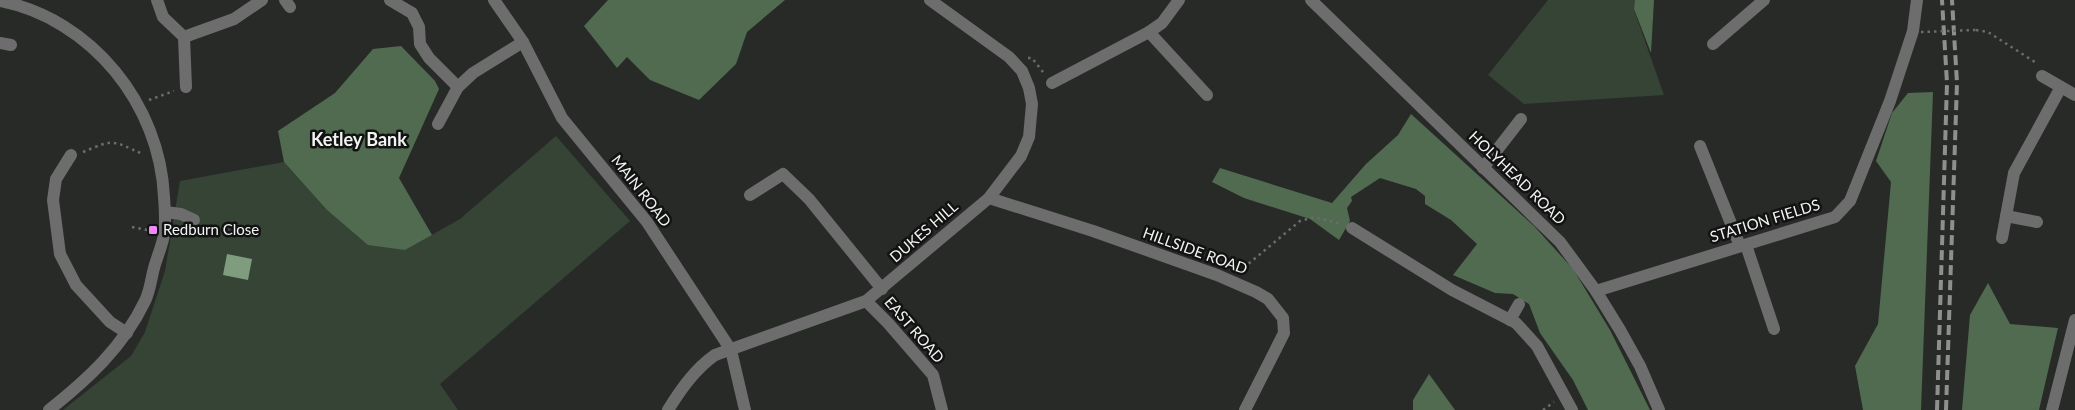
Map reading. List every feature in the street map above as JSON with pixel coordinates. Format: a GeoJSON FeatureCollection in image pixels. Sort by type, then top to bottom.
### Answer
{"type":"FeatureCollection","features":[{"type":"Feature","properties":{"kind":"street"},"geometry":{"type":"LineString","coordinates":[[157,0],[163,17],[184,37],[186,87]]}},
{"type":"Feature","properties":{"kind":"street"},"geometry":{"type":"LineString","coordinates":[[184,37],[234,19],[262,0]]}},
{"type":"Feature","properties":{"kind":"street"},"geometry":{"type":"LineString","coordinates":[[390,0],[412,13],[419,27],[420,44],[439,69],[458,87]]}},
{"type":"Feature","properties":{"kind":"street","name":"MAIN ROAD"},"geometry":{"type":"LineString","coordinates":[[494,0],[523,42],[562,118],[647,222],[731,350],[745,410]]}},
{"type":"Feature","properties":{"kind":"street","name":"DUKES HILL"},"geometry":{"type":"LineString","coordinates":[[668,410],[703,363],[715,355],[866,301],[989,198],[1021,156],[1029,137],[1032,104],[1029,88],[1022,71],[1009,56],[930,0]]}},
{"type":"Feature","properties":{"kind":"street"},"geometry":{"type":"LineString","coordinates":[[1052,83],[1162,23],[1179,0]]}},
{"type":"Feature","properties":{"kind":"street","name":"HOLYHEAD ROAD"},"geometry":{"type":"LineString","coordinates":[[1311,0],[1560,242],[1596,291],[1640,366],[1660,410]]}},
{"type":"Feature","properties":{"kind":"street"},"geometry":{"type":"LineString","coordinates":[[1712,44],[1764,0]]}},
{"type":"Feature","properties":{"kind":"street","name":"STATION FIELDS"},"geometry":{"type":"LineString","coordinates":[[1596,291],[1835,217],[1850,201],[1890,101],[1912,31],[1916,0]]}},
{"type":"Feature","properties":{"kind":"street"},"geometry":{"type":"LineString","coordinates":[[0,1],[18,2],[75,32],[96,50],[117,74],[141,109],[159,155],[163,184],[164,234],[146,299],[127,333],[106,360],[49,410]]}},
{"type":"Feature","properties":{"kind":"street"},"geometry":{"type":"LineString","coordinates":[[1148,32],[1207,95]]}},
{"type":"Feature","properties":{"kind":"street"},"geometry":{"type":"LineString","coordinates":[[438,124],[458,87],[473,73],[523,42]]}},
{"type":"Feature","properties":{"kind":"street"},"geometry":{"type":"LineString","coordinates":[[2042,76],[2075,95]]}},
{"type":"Feature","properties":{"kind":"street"},"geometry":{"type":"LineString","coordinates":[[2002,238],[2014,173],[2061,87]]}},
{"type":"Feature","properties":{"kind":"street"},"geometry":{"type":"LineString","coordinates":[[1483,168],[1521,119]]}},
{"type":"Feature","properties":{"kind":"street"},"geometry":{"type":"LineString","coordinates":[[1700,146],[1743,245],[1774,329]]}},
{"type":"Feature","properties":{"kind":"street"},"geometry":{"type":"LineString","coordinates":[[71,155],[56,179],[53,200],[60,254],[76,285],[110,322],[127,333]]}},
{"type":"Feature","properties":{"kind":"street"},"geometry":{"type":"LineString","coordinates":[[750,195],[783,174],[809,199],[882,289]]}},
{"type":"Feature","properties":{"kind":"street","name":"HILLSIDE ROAD"},"geometry":{"type":"LineString","coordinates":[[989,198],[1093,231],[1217,275],[1263,296],[1274,305],[1284,322],[1285,327],[1282,338],[1245,410]]}},
{"type":"Feature","properties":{"kind":"street"},"geometry":{"type":"LineString","coordinates":[[165,212],[181,214],[194,220]]}},
{"type":"Feature","properties":{"kind":"street"},"geometry":{"type":"LineString","coordinates":[[2006,216],[2037,222]]}},
{"type":"Feature","properties":{"kind":"street"},"geometry":{"type":"LineString","coordinates":[[1352,228],[1452,290],[1516,324],[1537,346],[1572,410]]}},
{"type":"Feature","properties":{"kind":"street","name":"EAST ROAD"},"geometry":{"type":"LineString","coordinates":[[866,301],[888,323],[933,375],[942,410]]}},
{"type":"Feature","properties":{"kind":"street"},"geometry":{"type":"LineString","coordinates":[[1510,320],[1519,304]]}},
{"type":"Feature","properties":{"kind":"street"},"geometry":{"type":"LineString","coordinates":[[2052,410],[2075,320]]}},
{"type":"Feature","properties":{"kind":"path"},"geometry":{"type":"LineString","coordinates":[[1921,32],[1976,30],[1988,32],[2039,65],[2042,76]]}},
{"type":"Feature","properties":{"kind":"path"},"geometry":{"type":"LineString","coordinates":[[1032,58],[1052,83]]}},
{"type":"Feature","properties":{"kind":"path"},"geometry":{"type":"LineString","coordinates":[[141,109],[150,98],[186,87]]}},
{"type":"Feature","properties":{"kind":"path"},"geometry":{"type":"LineString","coordinates":[[71,155],[105,143],[120,143],[145,154]]}},
{"type":"Feature","properties":{"kind":"path"},"geometry":{"type":"LineString","coordinates":[[1217,275],[1247,265],[1300,221],[1315,217],[1352,228]]}},
{"type":"Feature","properties":{"kind":"path"},"geometry":{"type":"LineString","coordinates":[[132,227],[148,230]]}},
{"type":"Feature","properties":{"kind":"green space"},"geometry":{"type":"Polygon","coordinates":[[[608,0],[785,0],[747,32],[736,64],[699,100],[650,80],[627,57],[617,68],[584,26],[608,0]]]}},
{"type":"Feature","properties":{"kind":"green space"},"geometry":{"type":"Polygon","coordinates":[[[1548,0],[1635,0],[1634,10],[1664,95],[1524,104],[1488,75],[1548,0]]]}},
{"type":"Feature","properties":{"kind":"green space"},"geometry":{"type":"Polygon","coordinates":[[[1635,0],[1654,0],[1651,53],[1634,9],[1635,0]]]}},
{"type":"Feature","properties":{"kind":"green space"},"geometry":{"type":"Polygon","coordinates":[[[401,46],[435,81],[439,89],[399,178],[432,235],[405,250],[368,245],[326,209],[284,162],[278,131],[335,93],[373,49],[401,46]]]}},
{"type":"Feature","properties":{"kind":"green space"},"geometry":{"type":"Polygon","coordinates":[[[1933,92],[1921,410],[1863,410],[1855,366],[1878,324],[1891,182],[1876,161],[1892,113],[1908,93],[1933,92]]]}},
{"type":"Feature","properties":{"kind":"green space"},"geometry":{"type":"Polygon","coordinates":[[[1411,114],[1534,226],[1573,269],[1610,330],[1650,410],[1588,410],[1573,380],[1540,333],[1529,304],[1513,294],[1495,293],[1453,275],[1477,244],[1451,220],[1425,204],[1425,196],[1416,189],[1380,178],[1351,197],[1352,201],[1347,208],[1350,221],[1339,240],[1310,219],[1244,198],[1212,182],[1220,168],[1332,203],[1366,164],[1398,135],[1411,114]]]}},
{"type":"Feature","properties":{"kind":"green space"},"geometry":{"type":"Polygon","coordinates":[[[556,136],[630,221],[440,384],[458,410],[63,410],[131,356],[145,332],[165,271],[180,181],[284,162],[326,209],[405,250],[460,219],[556,136]]]}},
{"type":"Feature","properties":{"kind":"green space"},"geometry":{"type":"Polygon","coordinates":[[[1988,283],[2010,324],[2058,328],[2039,410],[1962,410],[1970,315],[1988,283]]]}},
{"type":"Feature","properties":{"kind":"green space"},"geometry":{"type":"Polygon","coordinates":[[[1429,374],[1455,410],[1413,410],[1413,400],[1429,374]]]}},
{"type":"Feature","properties":{"kind":"building"},"geometry":{"type":"Polygon","coordinates":[[[227,254],[252,259],[248,280],[223,275],[227,254]]]}},
{"type":"Feature","properties":{"kind":"railway"},"geometry":{"type":"LineString","coordinates":[[1937,410],[1947,83],[1942,0]]}},
{"type":"Feature","properties":{"kind":"railway"},"geometry":{"type":"LineString","coordinates":[[1946,410],[1957,83],[1952,0]]}},
{"type":"Feature","properties":{"kind":"place","name":"Redburn Close"},"geometry":{"type":"Point","coordinates":[153,230]}},
{"type":"Feature","properties":{"kind":"district","name":"Ketley Bank"},"geometry":{"type":"Point","coordinates":[359,140]}}]}
